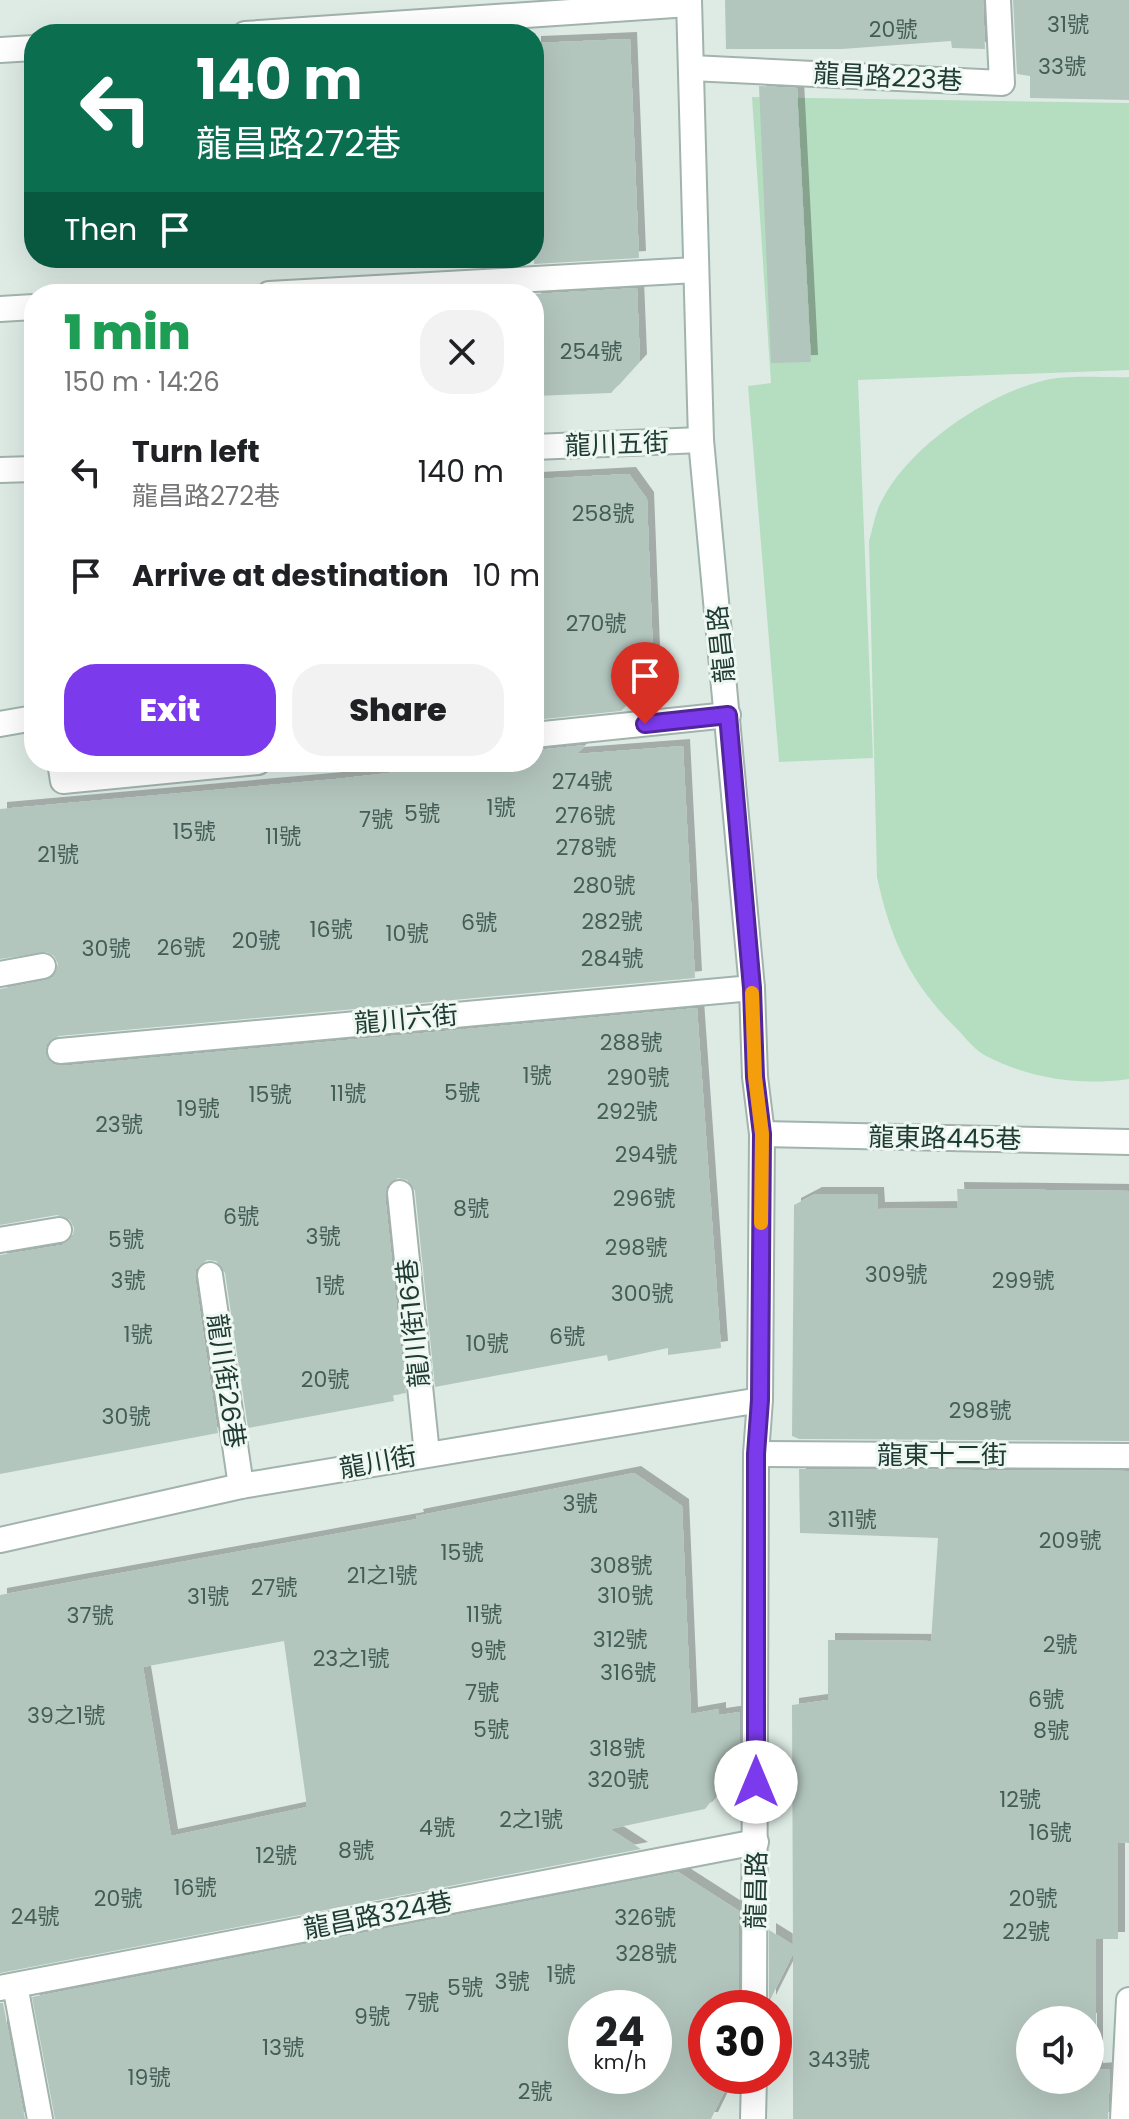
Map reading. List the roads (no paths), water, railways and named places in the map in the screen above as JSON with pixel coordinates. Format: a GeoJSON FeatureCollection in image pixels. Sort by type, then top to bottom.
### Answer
{"type":"FeatureCollection","features":[{"type":"Feature","properties":{"kind":"street","name":"龍昌路223巷"},"geometry":{"type":"LineString","coordinates":[[691,68],[1002,83],[998,0]]}},
{"type":"Feature","properties":{"kind":"street","name":"龍昌路"},"geometry":{"type":"LineString","coordinates":[[689,2],[701,440],[752,988],[755,1077],[762,1134],[760,1400],[756,1454],[754,1990]]}},
{"type":"Feature","properties":{"kind":"street"},"geometry":{"type":"LineString","coordinates":[[384,24],[689,2]]}},
{"type":"Feature","properties":{"kind":"street"},"geometry":{"type":"LineString","coordinates":[[0,50],[24,49]]}},
{"type":"Feature","properties":{"kind":"street"},"geometry":{"type":"LineString","coordinates":[[447,284],[696,270]]}},
{"type":"Feature","properties":{"kind":"street"},"geometry":{"type":"LineString","coordinates":[[0,309],[24,308]]}},
{"type":"Feature","properties":{"kind":"street","name":"龍川五街"},"geometry":{"type":"LineString","coordinates":[[544,447],[701,440]]}},
{"type":"Feature","properties":{"kind":"street"},"geometry":{"type":"LineString","coordinates":[[0,470],[24,469]]}},
{"type":"Feature","properties":{"kind":"street"},"geometry":{"type":"LineString","coordinates":[[544,734],[728,715]]}},
{"type":"Feature","properties":{"kind":"street"},"geometry":{"type":"LineString","coordinates":[[0,724],[24,720]]}},
{"type":"Feature","properties":{"kind":"street"},"geometry":{"type":"LineString","coordinates":[[62,772],[63,781],[155,772]]}},
{"type":"Feature","properties":{"kind":"street"},"geometry":{"type":"LineString","coordinates":[[0,974],[43,966]]}},
{"type":"Feature","properties":{"kind":"street","name":"龍川六街"},"geometry":{"type":"LineString","coordinates":[[60,1051],[752,988]]}},
{"type":"Feature","properties":{"kind":"street","name":"龍東路445巷"},"geometry":{"type":"LineString","coordinates":[[762,1134],[1129,1142]]}},
{"type":"Feature","properties":{"kind":"street","name":"龍川街16巷"},"geometry":{"type":"LineString","coordinates":[[400,1193],[427,1454]]}},
{"type":"Feature","properties":{"kind":"street"},"geometry":{"type":"LineString","coordinates":[[0,1240],[59,1230]]}},
{"type":"Feature","properties":{"kind":"street","name":"龍川街26巷"},"geometry":{"type":"LineString","coordinates":[[210,1275],[241,1486]]}},
{"type":"Feature","properties":{"kind":"street","name":"龍川街"},"geometry":{"type":"LineString","coordinates":[[0,1540],[241,1486],[760,1400]]}},
{"type":"Feature","properties":{"kind":"street","name":"龍東十二街"},"geometry":{"type":"LineString","coordinates":[[756,1454],[1129,1456]]}},
{"type":"Feature","properties":{"kind":"street","name":"龍昌路324巷"},"geometry":{"type":"LineString","coordinates":[[7,1986],[756,1842]]}},
{"type":"Feature","properties":{"kind":"street"},"geometry":{"type":"LineString","coordinates":[[7,1986],[40,2119]]}},
{"type":"Feature","properties":{"kind":"street"},"geometry":{"type":"LineString","coordinates":[[1123,2119],[1129,2000]]}},
{"type":"Feature","properties":{"kind":"street"},"geometry":{"type":"LineString","coordinates":[[753,2119],[754,2094]]}}]}
